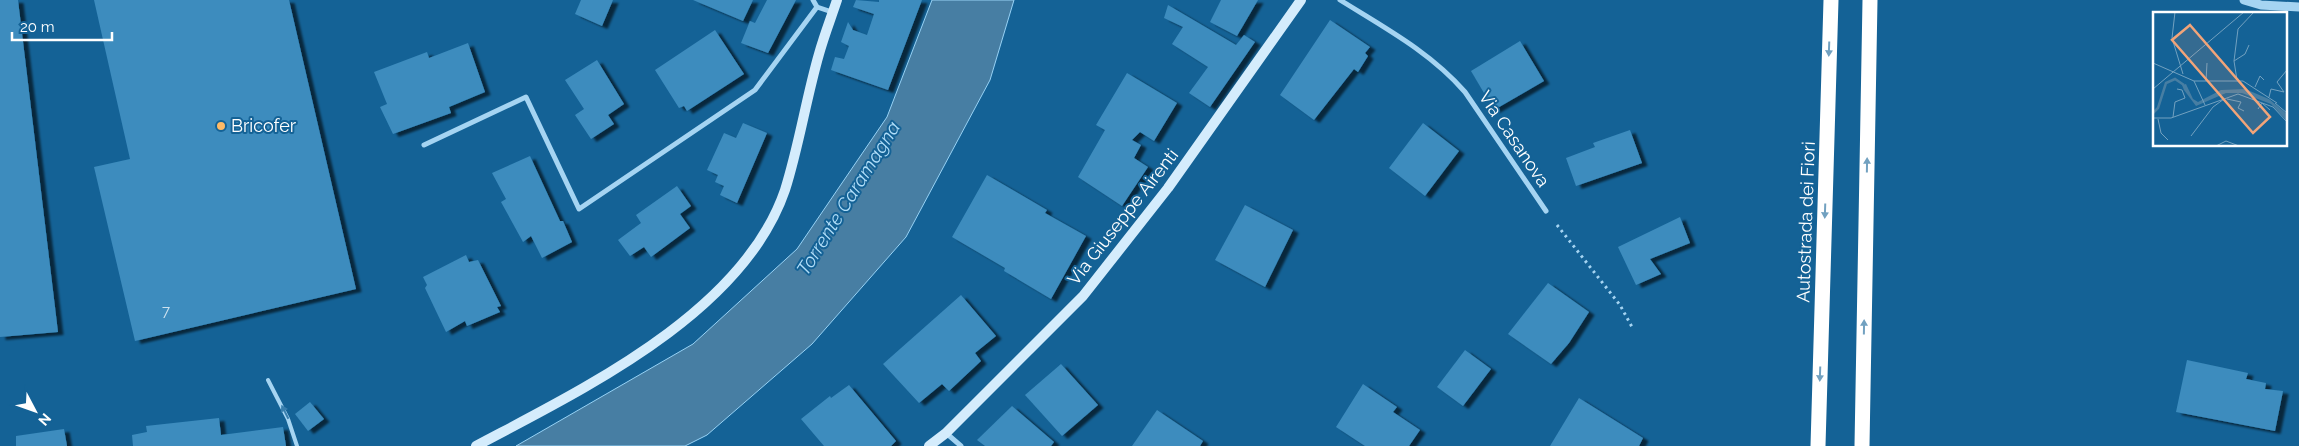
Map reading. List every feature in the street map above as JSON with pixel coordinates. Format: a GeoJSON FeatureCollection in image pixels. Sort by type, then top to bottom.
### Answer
{"type":"FeatureCollection","features":[{"type":"Feature","properties":{"kind":"highway","name":"Autostrada dei Fiori"},"geometry":{"type":"LineString","coordinates":[[1818,446],[1831,0]]}},
{"type":"Feature","properties":{"kind":"highway"},"geometry":{"type":"LineString","coordinates":[[1862,446],[1870,0]]}},
{"type":"Feature","properties":{"kind":"main road"},"geometry":{"type":"LineString","coordinates":[[476,446],[588,387],[653,346],[716,291],[738,269],[772,218],[784,191],[819,54],[837,0]]}},
{"type":"Feature","properties":{"kind":"main road","name":"Via Giuseppe Airenti"},"geometry":{"type":"LineString","coordinates":[[929,446],[946,433],[1083,296],[1168,188],[1301,0]]}},
{"type":"Feature","properties":{"kind":"street"},"geometry":{"type":"LineString","coordinates":[[814,0],[817,7],[832,12]]}},
{"type":"Feature","properties":{"kind":"street","name":"Via Casanova"},"geometry":{"type":"LineString","coordinates":[[1340,0],[1401,37],[1450,75],[1465,92],[1546,211]]}},
{"type":"Feature","properties":{"kind":"street"},"geometry":{"type":"LineString","coordinates":[[2244,0],[2261,5],[2299,7]]}},
{"type":"Feature","properties":{"kind":"street"},"geometry":{"type":"LineString","coordinates":[[424,146],[526,97],[579,209],[755,90],[817,7]]}},
{"type":"Feature","properties":{"kind":"street"},"geometry":{"type":"LineString","coordinates":[[946,433],[961,446]]}},
{"type":"Feature","properties":{"kind":"lane"},"geometry":{"type":"LineString","coordinates":[[268,380],[288,419],[297,446]]}},
{"type":"Feature","properties":{"kind":"path","name":"Via Casanova"},"geometry":{"type":"LineString","coordinates":[[1546,211],[1620,304],[1632,327]]}},
{"type":"Feature","properties":{"kind":"water","name":"Torrente Caramagna"},"geometry":{"type":"Polygon","coordinates":[[[932,0],[1014,0],[990,80],[906,237],[812,344],[707,435],[685,446],[516,446],[693,344],[797,249],[887,117],[932,0]]]}},
{"type":"Feature","properties":{"kind":"building"},"geometry":{"type":"Polygon","coordinates":[[[0,0],[18,0],[58,332],[0,337],[0,0]]]}},
{"type":"Feature","properties":{"kind":"building"},"geometry":{"type":"Polygon","coordinates":[[[94,0],[289,0],[356,289],[135,341],[94,167],[130,159],[94,0]]]}},
{"type":"Feature","properties":{"kind":"building"},"geometry":{"type":"Polygon","coordinates":[[[581,0],[613,0],[602,26],[575,14],[581,0]]]}},
{"type":"Feature","properties":{"kind":"building"},"geometry":{"type":"Polygon","coordinates":[[[693,0],[753,0],[743,21],[693,0]]]}},
{"type":"Feature","properties":{"kind":"building"},"geometry":{"type":"Polygon","coordinates":[[[767,0],[796,0],[768,53],[741,43],[750,21],[755,23],[767,0]]]}},
{"type":"Feature","properties":{"kind":"building"},"geometry":{"type":"Polygon","coordinates":[[[856,0],[879,2],[879,0],[922,0],[888,90],[831,70],[835,57],[844,59],[849,46],[841,42],[848,22],[853,30],[867,35],[874,14],[853,7],[856,0]]]}},
{"type":"Feature","properties":{"kind":"building"},"geometry":{"type":"Polygon","coordinates":[[[1221,0],[1258,0],[1237,36],[1210,22],[1221,0]]]}},
{"type":"Feature","properties":{"kind":"building"},"geometry":{"type":"Polygon","coordinates":[[[1168,5],[1236,45],[1244,35],[1255,42],[1210,107],[1189,93],[1208,67],[1172,44],[1183,27],[1164,18],[1168,5]]]}},
{"type":"Feature","properties":{"kind":"building"},"geometry":{"type":"Polygon","coordinates":[[[1330,20],[1370,47],[1365,53],[1368,56],[1358,72],[1354,69],[1314,120],[1280,95],[1330,20]]]}},
{"type":"Feature","properties":{"kind":"building"},"geometry":{"type":"Polygon","coordinates":[[[715,30],[744,74],[687,111],[684,106],[679,108],[655,70],[715,30]]]}},
{"type":"Feature","properties":{"kind":"building"},"geometry":{"type":"Polygon","coordinates":[[[1520,41],[1544,81],[1494,110],[1471,71],[1520,41]]]}},
{"type":"Feature","properties":{"kind":"building"},"geometry":{"type":"Polygon","coordinates":[[[468,43],[485,92],[449,107],[451,113],[393,134],[380,107],[387,104],[374,72],[427,52],[429,58],[468,43]]]}},
{"type":"Feature","properties":{"kind":"building"},"geometry":{"type":"Polygon","coordinates":[[[597,60],[624,104],[608,115],[614,124],[591,139],[575,115],[584,109],[565,80],[597,60]]]}},
{"type":"Feature","properties":{"kind":"building"},"geometry":{"type":"Polygon","coordinates":[[[1127,73],[1177,103],[1154,141],[1140,132],[1132,140],[1141,145],[1134,158],[1148,167],[1122,206],[1078,177],[1105,130],[1096,125],[1127,73]]]}},
{"type":"Feature","properties":{"kind":"building"},"geometry":{"type":"Polygon","coordinates":[[[743,123],[767,133],[737,203],[720,195],[724,186],[715,182],[718,175],[707,170],[724,133],[736,138],[743,123]]]}},
{"type":"Feature","properties":{"kind":"building"},"geometry":{"type":"Polygon","coordinates":[[[1423,123],[1459,151],[1425,196],[1389,168],[1423,123]]]}},
{"type":"Feature","properties":{"kind":"building"},"geometry":{"type":"Polygon","coordinates":[[[1630,130],[1642,163],[1576,186],[1566,158],[1595,147],[1593,143],[1630,130]]]}},
{"type":"Feature","properties":{"kind":"building"},"geometry":{"type":"Polygon","coordinates":[[[530,156],[560,221],[563,221],[572,242],[542,258],[531,236],[523,242],[501,202],[506,199],[492,173],[530,156]]]}},
{"type":"Feature","properties":{"kind":"building"},"geometry":{"type":"Polygon","coordinates":[[[987,175],[1047,210],[1045,213],[1086,236],[1051,299],[1004,271],[1005,268],[952,237],[987,175]]]}},
{"type":"Feature","properties":{"kind":"building"},"geometry":{"type":"Polygon","coordinates":[[[677,186],[691,206],[680,214],[690,228],[651,257],[644,247],[630,256],[618,240],[641,223],[636,215],[677,186]]]}},
{"type":"Feature","properties":{"kind":"building"},"geometry":{"type":"Polygon","coordinates":[[[1245,205],[1293,230],[1265,287],[1215,260],[1245,205]]]}},
{"type":"Feature","properties":{"kind":"building"},"geometry":{"type":"Polygon","coordinates":[[[1680,217],[1690,243],[1650,259],[1661,274],[1636,285],[1618,247],[1680,217]]]}},
{"type":"Feature","properties":{"kind":"building"},"geometry":{"type":"Polygon","coordinates":[[[466,255],[469,262],[478,260],[501,306],[497,307],[500,312],[467,326],[465,321],[446,332],[425,288],[427,285],[423,277],[466,255]]]}},
{"type":"Feature","properties":{"kind":"building"},"geometry":{"type":"Polygon","coordinates":[[[1548,283],[1589,312],[1569,343],[1551,364],[1508,334],[1548,283]]]}},
{"type":"Feature","properties":{"kind":"building"},"geometry":{"type":"Polygon","coordinates":[[[961,295],[996,336],[975,353],[981,361],[949,391],[942,384],[919,403],[883,364],[961,295]]]}},
{"type":"Feature","properties":{"kind":"building"},"geometry":{"type":"Polygon","coordinates":[[[1465,350],[1491,369],[1463,406],[1437,387],[1465,350]]]}},
{"type":"Feature","properties":{"kind":"building"},"geometry":{"type":"Polygon","coordinates":[[[2187,360],[2248,373],[2246,379],[2266,383],[2265,389],[2283,391],[2275,431],[2176,412],[2187,360]]]}},
{"type":"Feature","properties":{"kind":"building"},"geometry":{"type":"Polygon","coordinates":[[[1061,364],[1098,405],[1062,436],[1025,395],[1061,364]]]}},
{"type":"Feature","properties":{"kind":"building"},"geometry":{"type":"Polygon","coordinates":[[[1363,384],[1397,407],[1393,412],[1420,430],[1409,446],[1365,446],[1336,427],[1363,384]]]}},
{"type":"Feature","properties":{"kind":"building"},"geometry":{"type":"Polygon","coordinates":[[[849,385],[896,441],[891,446],[824,446],[801,419],[830,396],[831,398],[849,385]]]}},
{"type":"Feature","properties":{"kind":"building"},"geometry":{"type":"Polygon","coordinates":[[[1579,398],[1643,438],[1639,446],[1550,446],[1579,398]]]}},
{"type":"Feature","properties":{"kind":"building"},"geometry":{"type":"Polygon","coordinates":[[[310,402],[324,419],[308,431],[295,414],[310,402]]]}},
{"type":"Feature","properties":{"kind":"building"},"geometry":{"type":"Polygon","coordinates":[[[1012,406],[1054,442],[1051,446],[985,446],[977,440],[1012,406]]]}},
{"type":"Feature","properties":{"kind":"building"},"geometry":{"type":"Polygon","coordinates":[[[1157,410],[1203,441],[1200,446],[1132,446],[1157,410]]]}},
{"type":"Feature","properties":{"kind":"building"},"geometry":{"type":"Polygon","coordinates":[[[219,418],[221,435],[283,427],[286,446],[133,446],[132,435],[147,432],[146,426],[219,418]]]}},
{"type":"Feature","properties":{"kind":"building"},"geometry":{"type":"Polygon","coordinates":[[[64,429],[67,446],[16,446],[16,436],[64,429]]]}},
{"type":"Feature","properties":{"kind":"place","name":"Bricofer"},"geometry":{"type":"Point","coordinates":[221,126]}}]}
